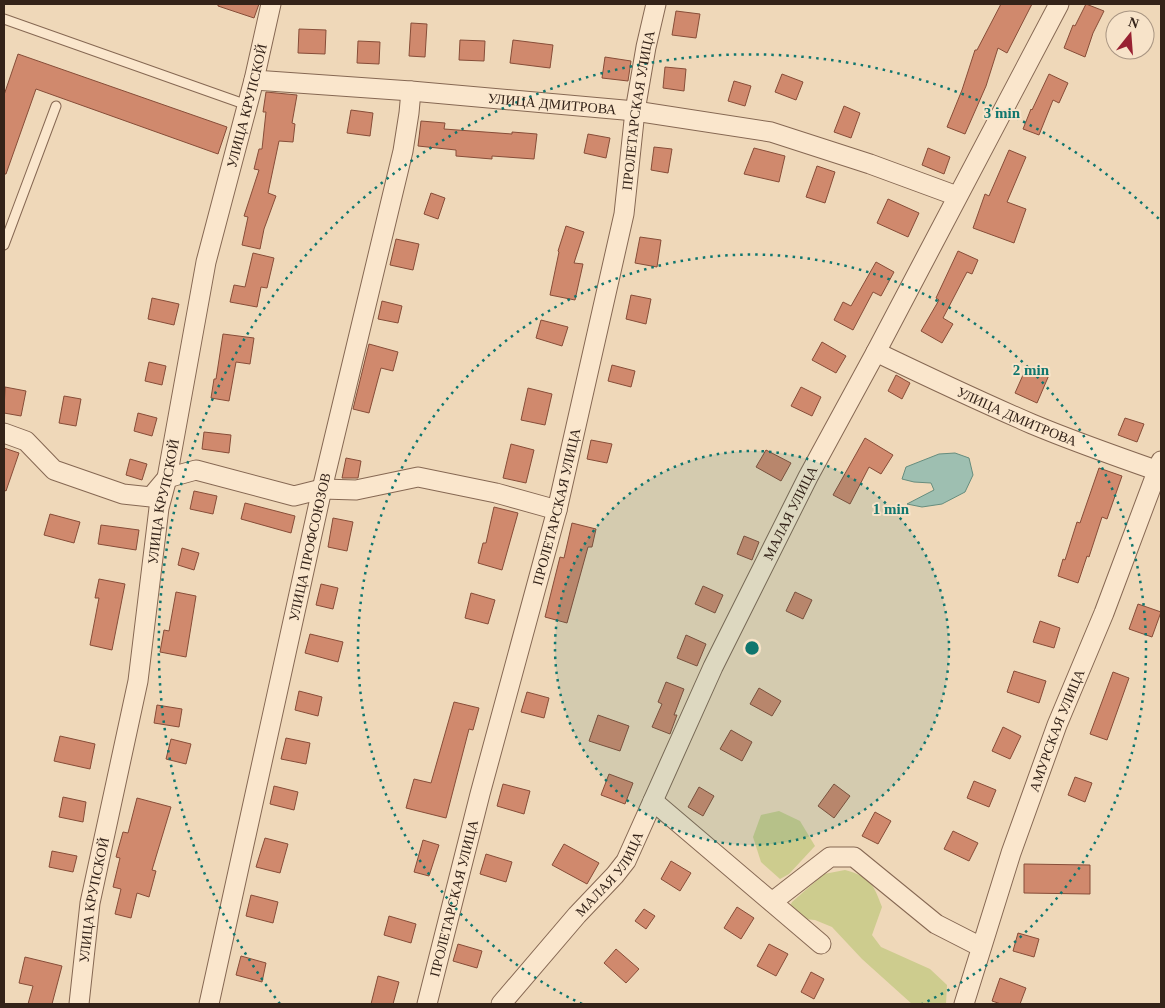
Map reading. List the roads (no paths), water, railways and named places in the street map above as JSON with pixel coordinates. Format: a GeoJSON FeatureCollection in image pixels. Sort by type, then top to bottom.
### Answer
{"type":"FeatureCollection","features":[{"type":"Feature","properties":{"kind":"street","name":"УЛИЦА КРУПСКОЙ"},"geometry":{"type":"LineString","coordinates":[[78,1004],[90,903],[138,681],[159,508],[167,478],[206,262],[254,80],[271,4]]}},
{"type":"Feature","properties":{"kind":"street","name":"ПРОЛЕТАРСКАЯ УЛИЦА"},"geometry":{"type":"LineString","coordinates":[[428,1004],[483,785],[557,510],[624,214],[635,111],[646,47],[656,4]]}},
{"type":"Feature","properties":{"kind":"street","name":"МАЛАЯ УЛИЦА"},"geometry":{"type":"LineString","coordinates":[[500,1004],[626,861],[718,658],[808,477],[876,352],[1058,4]]}},
{"type":"Feature","properties":{"kind":"street","name":"УЛИЦА ДМИТРОВА"},"geometry":{"type":"LineString","coordinates":[[254,80],[411,91],[635,111],[771,132],[870,164],[957,196]]}},
{"type":"Feature","properties":{"kind":"street","name":"УЛИЦА ПРОФСОЮЗОВ"},"geometry":{"type":"LineString","coordinates":[[209,1004],[322,489],[403,152],[411,91]]}},
{"type":"Feature","properties":{"kind":"street","name":"УЛИЦА ДМИТРОВА"},"geometry":{"type":"LineString","coordinates":[[876,352],[1033,424],[1103,452],[1160,468]]}},
{"type":"Feature","properties":{"kind":"street"},"geometry":{"type":"LineString","coordinates":[[4,433],[26,441],[54,470],[123,494],[151,497],[167,478],[196,470],[294,496],[322,489],[356,490],[418,477],[496,493],[557,510]]}},
{"type":"Feature","properties":{"kind":"street","name":"АМУРСКАЯ УЛИЦА"},"geometry":{"type":"LineString","coordinates":[[964,1004],[1011,853],[1057,725],[1104,613],[1160,468]]}},
{"type":"Feature","properties":{"kind":"street"},"geometry":{"type":"LineString","coordinates":[[653,801],[821,944]]}},
{"type":"Feature","properties":{"kind":"street"},"geometry":{"type":"LineString","coordinates":[[772,902],[830,857],[854,857],[936,924],[981,947]]}},
{"type":"Feature","properties":{"kind":"lane"},"geometry":{"type":"LineString","coordinates":[[4,19],[247,105]]}},
{"type":"Feature","properties":{"kind":"lane"},"geometry":{"type":"LineString","coordinates":[[4,245],[56,106]]}}]}
